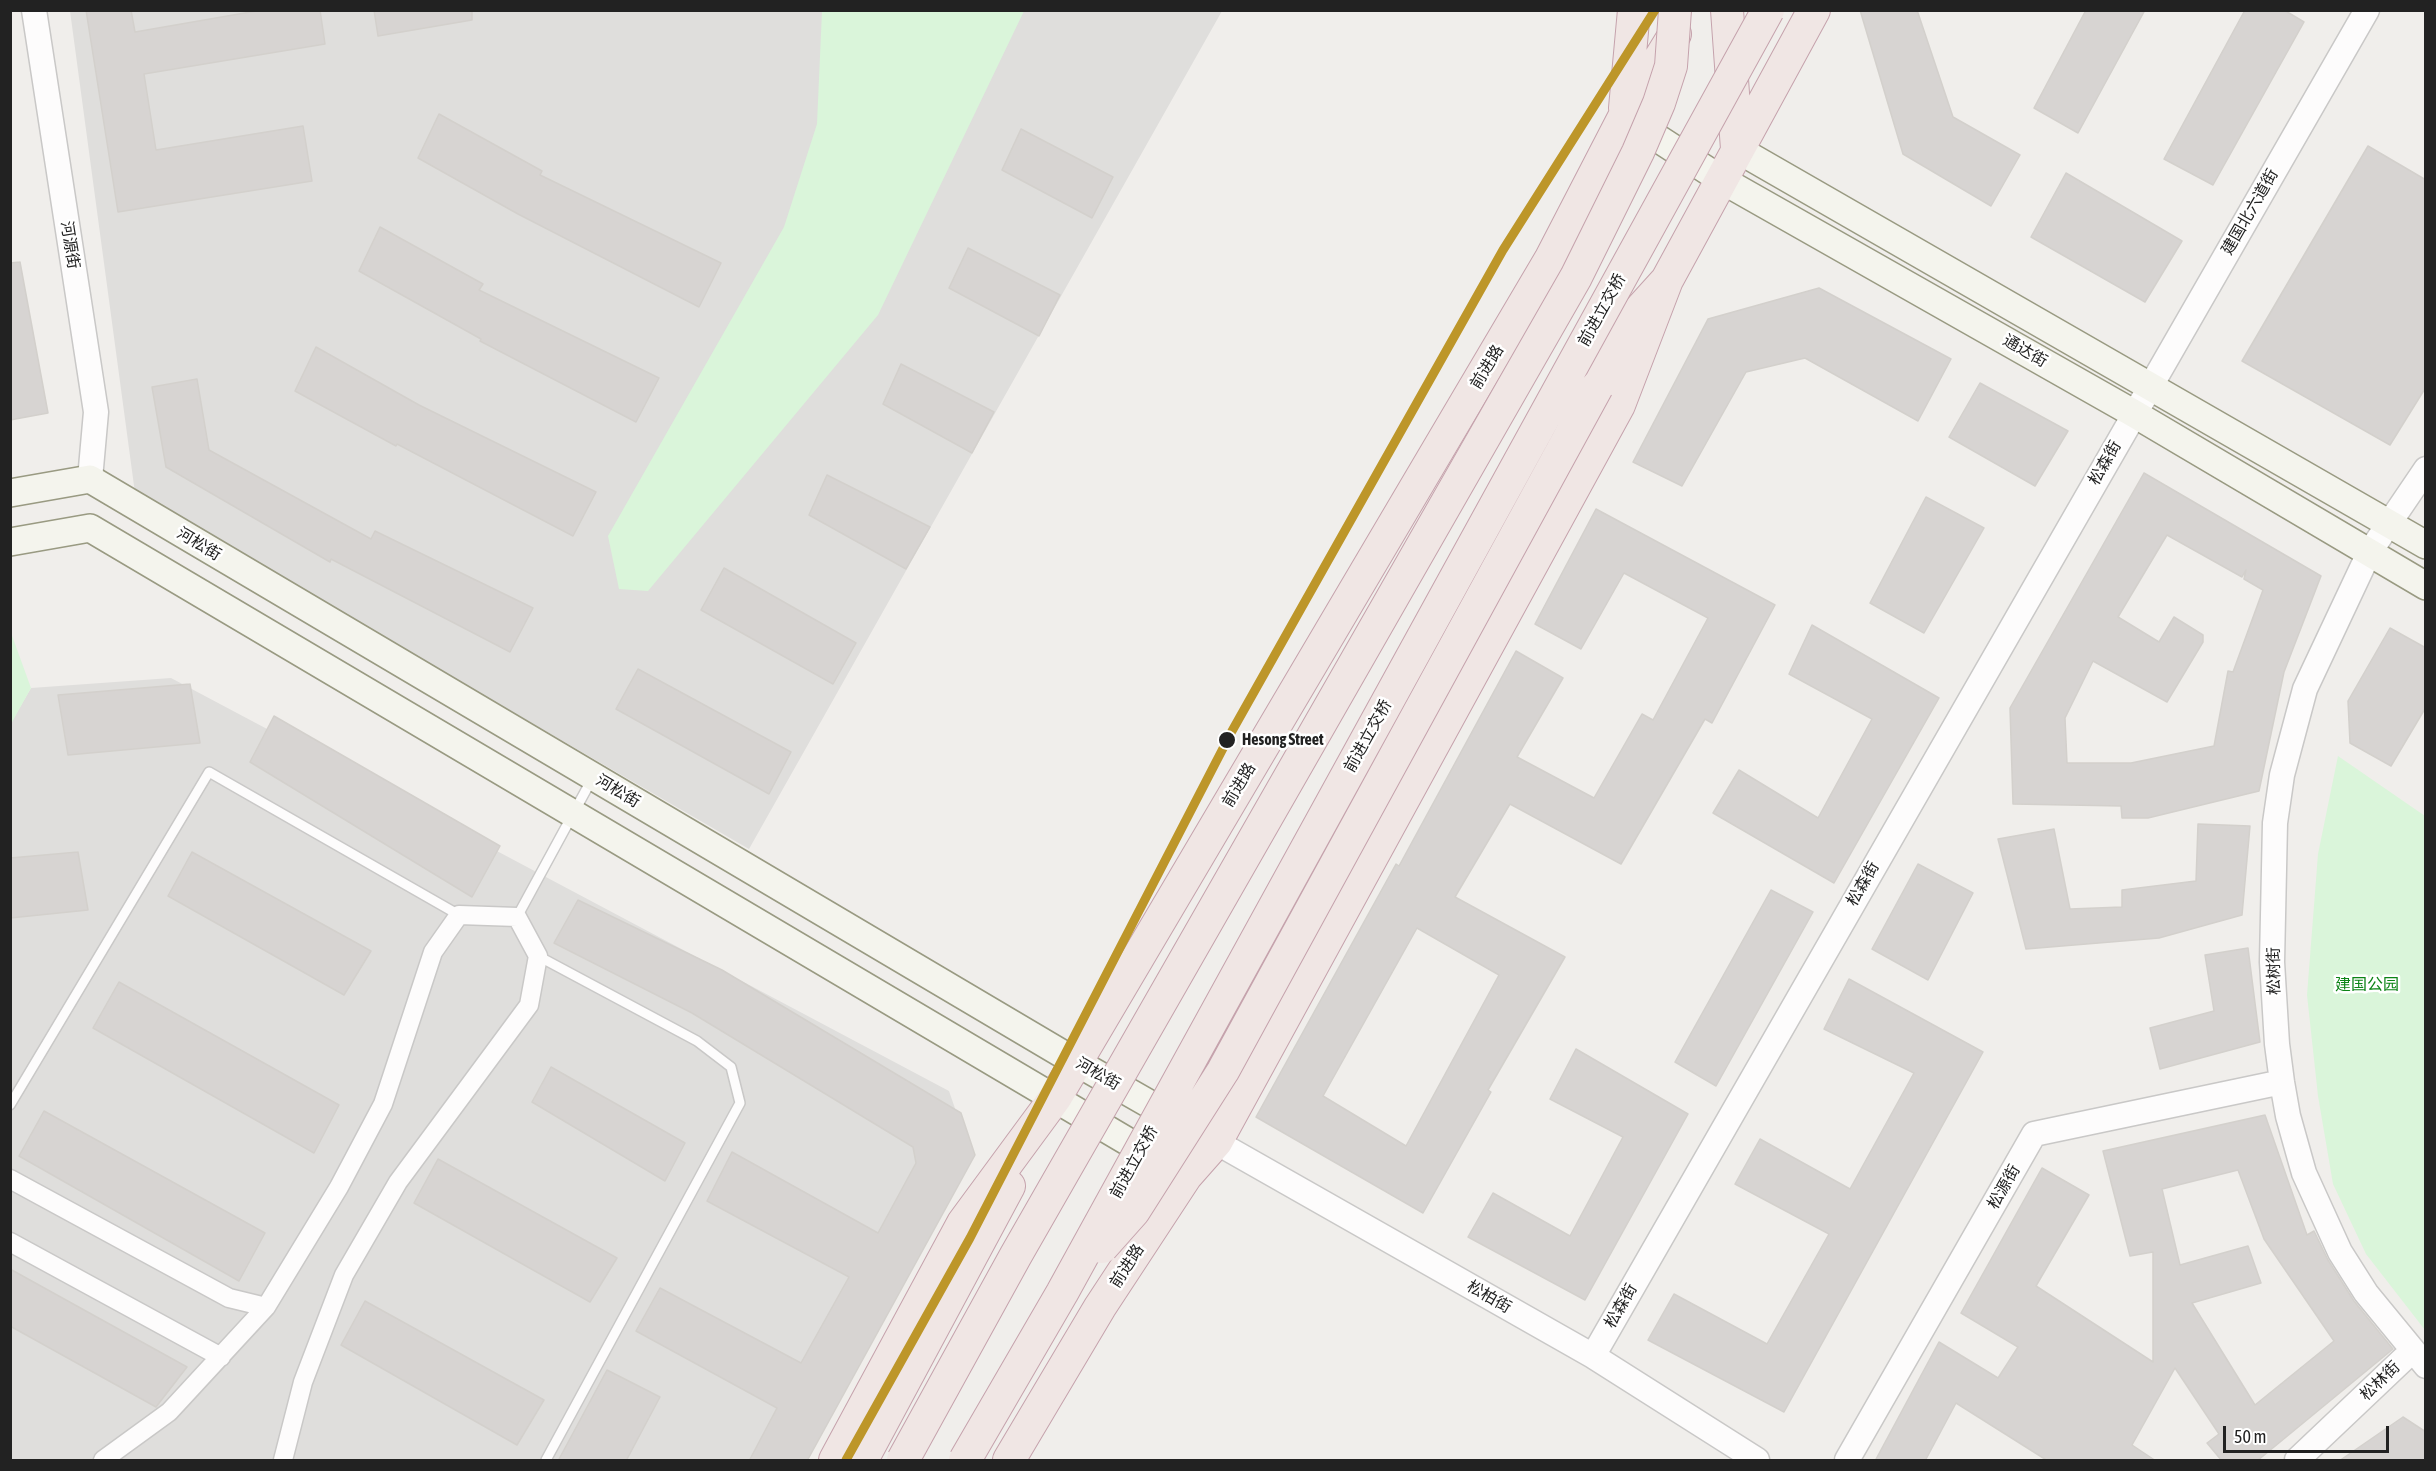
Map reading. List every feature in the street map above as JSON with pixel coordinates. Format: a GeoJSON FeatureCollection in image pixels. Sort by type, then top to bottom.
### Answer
{"type":"FeatureCollection","features":[{"type":"Feature","properties":{"kind":"highway"},"geometry":{"type":"LineString","coordinates":[[1624,117],[1634,10]]}},
{"type":"Feature","properties":{"kind":"highway"},"geometry":{"type":"LineString","coordinates":[[903,1461],[1016,1255],[1576,277],[1638,152],[1659,103],[1671,66],[1675,10]]}},
{"type":"Feature","properties":{"kind":"highway","name":"前进路"},"geometry":{"type":"LineString","coordinates":[[835,1461],[963,1223],[1055,1098],[1550,260],[1624,117],[1690,10]]}},
{"type":"Feature","properties":{"kind":"highway"},"geometry":{"type":"LineString","coordinates":[[1728,10],[1737,149]]}},
{"type":"Feature","properties":{"kind":"highway","name":"前进立交桥"},"geometry":{"type":"LineString","coordinates":[[965,1461],[1062,1293],[1768,10]]}},
{"type":"Feature","properties":{"kind":"highway","name":"前进路"},"geometry":{"type":"LineString","coordinates":[[1009,1461],[1100,1306],[1186,1176],[1216,1142],[1619,405],[1667,280],[1814,10]]}},
{"type":"Feature","properties":{"kind":"highway","name":"前进路"},"geometry":{"type":"LineString","coordinates":[[1062,1293],[1134,1211],[1223,1071],[1638,312],[1667,280]]}},
{"type":"Feature","properties":{"kind":"highway"},"geometry":{"type":"LineString","coordinates":[[862,1461],[1055,1098]]}},
{"type":"Feature","properties":{"kind":"main road","name":"通达街"},"geometry":{"type":"LineString","coordinates":[[1624,117],[1722,180],[2133,413],[2426,586]]}},
{"type":"Feature","properties":{"kind":"main road","name":"通达街"},"geometry":{"type":"LineString","coordinates":[[1737,149],[2426,545]]}},
{"type":"Feature","properties":{"kind":"main road"},"geometry":{"type":"LineString","coordinates":[[10,493],[90,479]]}},
{"type":"Feature","properties":{"kind":"main road","name":"河松街"},"geometry":{"type":"LineString","coordinates":[[90,479],[1076,1062],[1216,1142]]}},
{"type":"Feature","properties":{"kind":"main road"},"geometry":{"type":"LineString","coordinates":[[10,542],[90,528],[1186,1176]]}},
{"type":"Feature","properties":{"kind":"street","name":"河源街"},"geometry":{"type":"LineString","coordinates":[[34,10],[96,412],[90,479]]}},
{"type":"Feature","properties":{"kind":"street","name":"建国北六道街"},"geometry":{"type":"LineString","coordinates":[[2133,413],[2367,10]]}},
{"type":"Feature","properties":{"kind":"street","name":"松森街"},"geometry":{"type":"LineString","coordinates":[[1593,1356],[2133,413]]}},
{"type":"Feature","properties":{"kind":"street","name":"松树街"},"geometry":{"type":"LineString","coordinates":[[2419,1359],[2366,1293],[2340,1252],[2302,1165],[2288,1116],[2282,1082],[2277,1044],[2272,962],[2275,823],[2282,775],[2305,689],[2369,553],[2426,469]]}},
{"type":"Feature","properties":{"kind":"street"},"geometry":{"type":"LineString","coordinates":[[103,1461],[169,1412],[266,1307],[339,1187],[383,1104],[433,952],[459,915],[517,917],[538,956],[529,1005],[398,1182],[344,1275],[303,1382],[283,1461]]}},
{"type":"Feature","properties":{"kind":"street","name":"松源街"},"geometry":{"type":"LineString","coordinates":[[1847,1461],[2034,1134],[2282,1082]]}},
{"type":"Feature","properties":{"kind":"street","name":"松柏街"},"geometry":{"type":"LineString","coordinates":[[1216,1142],[1593,1356],[1756,1461]]}},
{"type":"Feature","properties":{"kind":"street"},"geometry":{"type":"LineString","coordinates":[[10,1179],[229,1298],[266,1307]]}},
{"type":"Feature","properties":{"kind":"street"},"geometry":{"type":"LineString","coordinates":[[10,1242],[220,1357]]}},
{"type":"Feature","properties":{"kind":"street","name":"松林街"},"geometry":{"type":"LineString","coordinates":[[2297,1461],[2419,1359]]}},
{"type":"Feature","properties":{"kind":"lane"},"geometry":{"type":"LineString","coordinates":[[10,1105],[209,772],[459,915]]}},
{"type":"Feature","properties":{"kind":"lane"},"geometry":{"type":"LineString","coordinates":[[517,917],[593,776]]}},
{"type":"Feature","properties":{"kind":"lane"},"geometry":{"type":"LineString","coordinates":[[538,956],[697,1041],[731,1068],[740,1104],[546,1461]]}},
{"type":"Feature","properties":{"kind":"shaded area"},"geometry":{"type":"Polygon","coordinates":[[[70,11],[1222,11],[749,849],[135,493],[70,11]]]}},
{"type":"Feature","properties":{"kind":"shaded area"},"geometry":{"type":"Polygon","coordinates":[[[171,678],[949,1091],[970,1152],[801,1460],[11,1460],[10,724],[31,688],[171,678]]]}},
{"type":"Feature","properties":{"kind":"green space"},"geometry":{"type":"Polygon","coordinates":[[[822,11],[1024,11],[878,315],[648,591],[619,589],[608,536],[784,227],[817,124],[822,11]]]}},
{"type":"Feature","properties":{"kind":"green space"},"geometry":{"type":"Polygon","coordinates":[[[10,630],[31,688],[11,724],[10,724],[10,630]]]}},
{"type":"Feature","properties":{"kind":"green space","name":"建国公园"},"geometry":{"type":"Polygon","coordinates":[[[2338,756],[2425,816],[2425,1330],[2366,1254],[2333,1184],[2318,1096],[2307,995],[2318,854],[2338,756]]]}},
{"type":"Feature","properties":{"kind":"building"},"geometry":{"type":"Polygon","coordinates":[[[86,10],[131,10],[135,32],[262,10],[320,10],[325,44],[144,74],[156,150],[303,126],[312,181],[118,212],[86,10]]]}},
{"type":"Feature","properties":{"kind":"building"},"geometry":{"type":"Polygon","coordinates":[[[374,10],[472,10],[472,20],[378,36],[374,10]]]}},
{"type":"Feature","properties":{"kind":"building"},"geometry":{"type":"Polygon","coordinates":[[[1860,10],[1917,10],[1953,117],[2020,155],[1991,206],[1903,154],[1860,10]]]}},
{"type":"Feature","properties":{"kind":"building"},"geometry":{"type":"Polygon","coordinates":[[[2086,10],[2145,10],[2078,133],[2034,108],[2086,10]]]}},
{"type":"Feature","properties":{"kind":"building"},"geometry":{"type":"Polygon","coordinates":[[[2245,10],[2284,10],[2304,22],[2213,185],[2164,159],[2245,10]]]}},
{"type":"Feature","properties":{"kind":"building"},"geometry":{"type":"Polygon","coordinates":[[[439,114],[542,171],[540,175],[721,263],[699,307],[518,214],[418,158],[439,114]]]}},
{"type":"Feature","properties":{"kind":"building"},"geometry":{"type":"Polygon","coordinates":[[[1021,129],[1113,177],[1092,218],[1002,170],[1021,129]]]}},
{"type":"Feature","properties":{"kind":"building"},"geometry":{"type":"Polygon","coordinates":[[[2368,146],[2426,180],[2426,387],[2390,445],[2242,361],[2368,146]]]}},
{"type":"Feature","properties":{"kind":"building"},"geometry":{"type":"Polygon","coordinates":[[[2066,173],[2182,241],[2145,302],[2031,237],[2066,173]]]}},
{"type":"Feature","properties":{"kind":"building"},"geometry":{"type":"Polygon","coordinates":[[[380,227],[483,284],[479,290],[659,378],[636,422],[480,341],[481,339],[359,271],[380,227]]]}},
{"type":"Feature","properties":{"kind":"building"},"geometry":{"type":"Polygon","coordinates":[[[968,248],[1060,295],[1039,336],[949,288],[968,248]]]}},
{"type":"Feature","properties":{"kind":"building"},"geometry":{"type":"Polygon","coordinates":[[[20,262],[48,413],[10,420],[10,263],[20,262]]]}},
{"type":"Feature","properties":{"kind":"building"},"geometry":{"type":"Polygon","coordinates":[[[1819,288],[1951,359],[1918,421],[1805,358],[1746,372],[1682,486],[1633,462],[1708,319],[1819,288]]]}},
{"type":"Feature","properties":{"kind":"building"},"geometry":{"type":"Polygon","coordinates":[[[316,347],[419,405],[596,492],[573,536],[397,444],[396,446],[295,391],[316,347]]]}},
{"type":"Feature","properties":{"kind":"building"},"geometry":{"type":"Polygon","coordinates":[[[901,364],[994,412],[972,453],[883,404],[901,364]]]}},
{"type":"Feature","properties":{"kind":"building"},"geometry":{"type":"Polygon","coordinates":[[[197,379],[209,450],[371,539],[375,531],[533,608],[510,652],[331,559],[330,562],[166,467],[152,387],[197,379]]]}},
{"type":"Feature","properties":{"kind":"building"},"geometry":{"type":"Polygon","coordinates":[[[1980,383],[2068,431],[2035,486],[1949,437],[1980,383]]]}},
{"type":"Feature","properties":{"kind":"building"},"geometry":{"type":"Polygon","coordinates":[[[2144,473],[2321,576],[2284,672],[2259,791],[2148,818],[2122,818],[2121,806],[2013,804],[2010,708],[2144,473]],[[2167,535],[2118,617],[2159,642],[2174,617],[2203,635],[2203,642],[2167,702],[2093,661],[2065,718],[2067,763],[2131,763],[2214,746],[2228,671],[2233,672],[2263,590],[2244,579],[2246,570],[2242,577],[2167,535]]]}},
{"type":"Feature","properties":{"kind":"building"},"geometry":{"type":"Polygon","coordinates":[[[827,475],[930,527],[906,569],[809,515],[827,475]]]}},
{"type":"Feature","properties":{"kind":"building"},"geometry":{"type":"Polygon","coordinates":[[[1926,497],[1984,528],[1924,633],[1870,603],[1926,497]]]}},
{"type":"Feature","properties":{"kind":"building"},"geometry":{"type":"Polygon","coordinates":[[[1596,509],[1775,605],[1712,723],[1705,719],[1621,864],[1510,804],[1455,897],[1565,957],[1488,1090],[1491,1092],[1423,1213],[1256,1117],[1396,864],[1399,866],[1516,651],[1563,678],[1517,757],[1594,798],[1642,714],[1653,720],[1708,618],[1624,573],[1581,649],[1535,624],[1596,509]],[[1417,928],[1323,1096],[1406,1146],[1499,975],[1417,928]]]}},
{"type":"Feature","properties":{"kind":"building"},"geometry":{"type":"Polygon","coordinates":[[[724,568],[856,643],[833,684],[701,610],[724,568]]]}},
{"type":"Feature","properties":{"kind":"building"},"geometry":{"type":"Polygon","coordinates":[[[1812,625],[1939,698],[1834,883],[1713,813],[1739,770],[1818,818],[1872,719],[1789,674],[1812,625]]]}},
{"type":"Feature","properties":{"kind":"building"},"geometry":{"type":"Polygon","coordinates":[[[2390,628],[2426,648],[2426,707],[2391,766],[2350,743],[2348,701],[2390,628]]]}},
{"type":"Feature","properties":{"kind":"building"},"geometry":{"type":"Polygon","coordinates":[[[638,669],[791,752],[769,794],[616,709],[638,669]]]}},
{"type":"Feature","properties":{"kind":"building"},"geometry":{"type":"Polygon","coordinates":[[[190,684],[200,743],[68,755],[58,695],[190,684]]]}},
{"type":"Feature","properties":{"kind":"building"},"geometry":{"type":"Polygon","coordinates":[[[274,716],[500,846],[472,897],[250,762],[274,716]]]}},
{"type":"Feature","properties":{"kind":"building"},"geometry":{"type":"Polygon","coordinates":[[[2198,824],[2250,826],[2242,915],[2159,938],[2026,949],[1998,839],[2054,829],[2070,909],[2122,907],[2122,890],[2196,881],[2198,824]]]}},
{"type":"Feature","properties":{"kind":"building"},"geometry":{"type":"Polygon","coordinates":[[[78,852],[88,910],[10,918],[10,858],[78,852]]]}},
{"type":"Feature","properties":{"kind":"building"},"geometry":{"type":"Polygon","coordinates":[[[192,852],[371,951],[344,995],[168,896],[192,852]]]}},
{"type":"Feature","properties":{"kind":"building"},"geometry":{"type":"Polygon","coordinates":[[[1918,864],[1973,893],[1928,980],[1872,949],[1918,864]]]}},
{"type":"Feature","properties":{"kind":"building"},"geometry":{"type":"Polygon","coordinates":[[[1771,890],[1813,912],[1716,1086],[1675,1062],[1771,890]]]}},
{"type":"Feature","properties":{"kind":"building"},"geometry":{"type":"Polygon","coordinates":[[[578,900],[722,970],[961,1113],[975,1155],[807,1461],[749,1461],[777,1408],[636,1331],[660,1288],[801,1363],[849,1277],[707,1201],[732,1152],[878,1233],[916,1163],[913,1147],[692,1013],[554,943],[578,900]]]}},
{"type":"Feature","properties":{"kind":"building"},"geometry":{"type":"Polygon","coordinates":[[[2248,948],[2260,1042],[2160,1069],[2150,1028],[2214,1011],[2205,955],[2248,948]]]}},
{"type":"Feature","properties":{"kind":"building"},"geometry":{"type":"Polygon","coordinates":[[[1849,979],[1983,1052],[1784,1412],[1648,1340],[1674,1294],[1767,1344],[1829,1234],[1735,1184],[1760,1139],[1850,1189],[1914,1073],[1824,1029],[1849,979]]]}},
{"type":"Feature","properties":{"kind":"building"},"geometry":{"type":"Polygon","coordinates":[[[119,982],[339,1105],[314,1153],[93,1028],[119,982]]]}},
{"type":"Feature","properties":{"kind":"building"},"geometry":{"type":"Polygon","coordinates":[[[1576,1049],[1688,1114],[1585,1300],[1468,1237],[1493,1193],[1570,1236],[1623,1137],[1550,1099],[1576,1049]]]}},
{"type":"Feature","properties":{"kind":"building"},"geometry":{"type":"Polygon","coordinates":[[[551,1067],[685,1143],[665,1181],[532,1102],[551,1067]]]}},
{"type":"Feature","properties":{"kind":"building"},"geometry":{"type":"Polygon","coordinates":[[[44,1111],[265,1233],[239,1281],[19,1156],[44,1111]]]}},
{"type":"Feature","properties":{"kind":"building"},"geometry":{"type":"Polygon","coordinates":[[[2265,1115],[2307,1235],[2314,1231],[2328,1260],[2354,1301],[2393,1349],[2257,1461],[2222,1461],[2207,1443],[2219,1434],[2175,1368],[2132,1445],[2156,1461],[2048,1461],[1956,1403],[1925,1461],[1875,1461],[1939,1342],[1998,1378],[2018,1347],[1961,1313],[2042,1168],[2089,1195],[2036,1286],[2153,1362],[2153,1252],[2130,1256],[2103,1151],[2265,1115]],[[2238,1170],[2162,1189],[2180,1265],[2248,1246],[2261,1283],[2192,1303],[2255,1405],[2334,1341],[2264,1239],[2238,1170]]]}},
{"type":"Feature","properties":{"kind":"building"},"geometry":{"type":"Polygon","coordinates":[[[438,1159],[617,1258],[590,1302],[414,1203],[438,1159]]]}},
{"type":"Feature","properties":{"kind":"building"},"geometry":{"type":"Polygon","coordinates":[[[10,1269],[187,1367],[156,1407],[10,1326],[10,1269]]]}},
{"type":"Feature","properties":{"kind":"building"},"geometry":{"type":"Polygon","coordinates":[[[365,1301],[544,1400],[517,1445],[341,1345],[365,1301]]]}},
{"type":"Feature","properties":{"kind":"building"},"geometry":{"type":"Polygon","coordinates":[[[607,1370],[660,1397],[626,1461],[558,1461],[607,1370]]]}},
{"type":"Feature","properties":{"kind":"building"},"geometry":{"type":"Polygon","coordinates":[[[2403,1417],[2426,1432],[2426,1461],[2339,1461],[2403,1417]]]}},
{"type":"Feature","properties":{"kind":"transit line"},"geometry":{"type":"LineString","coordinates":[[846,1460],[970,1238],[1232,731],[1503,250],[1655,10]]}},
{"type":"Feature","properties":{"kind":"place","name":"Hesong Street"},"geometry":{"type":"Point","coordinates":[1227,740]}}]}
